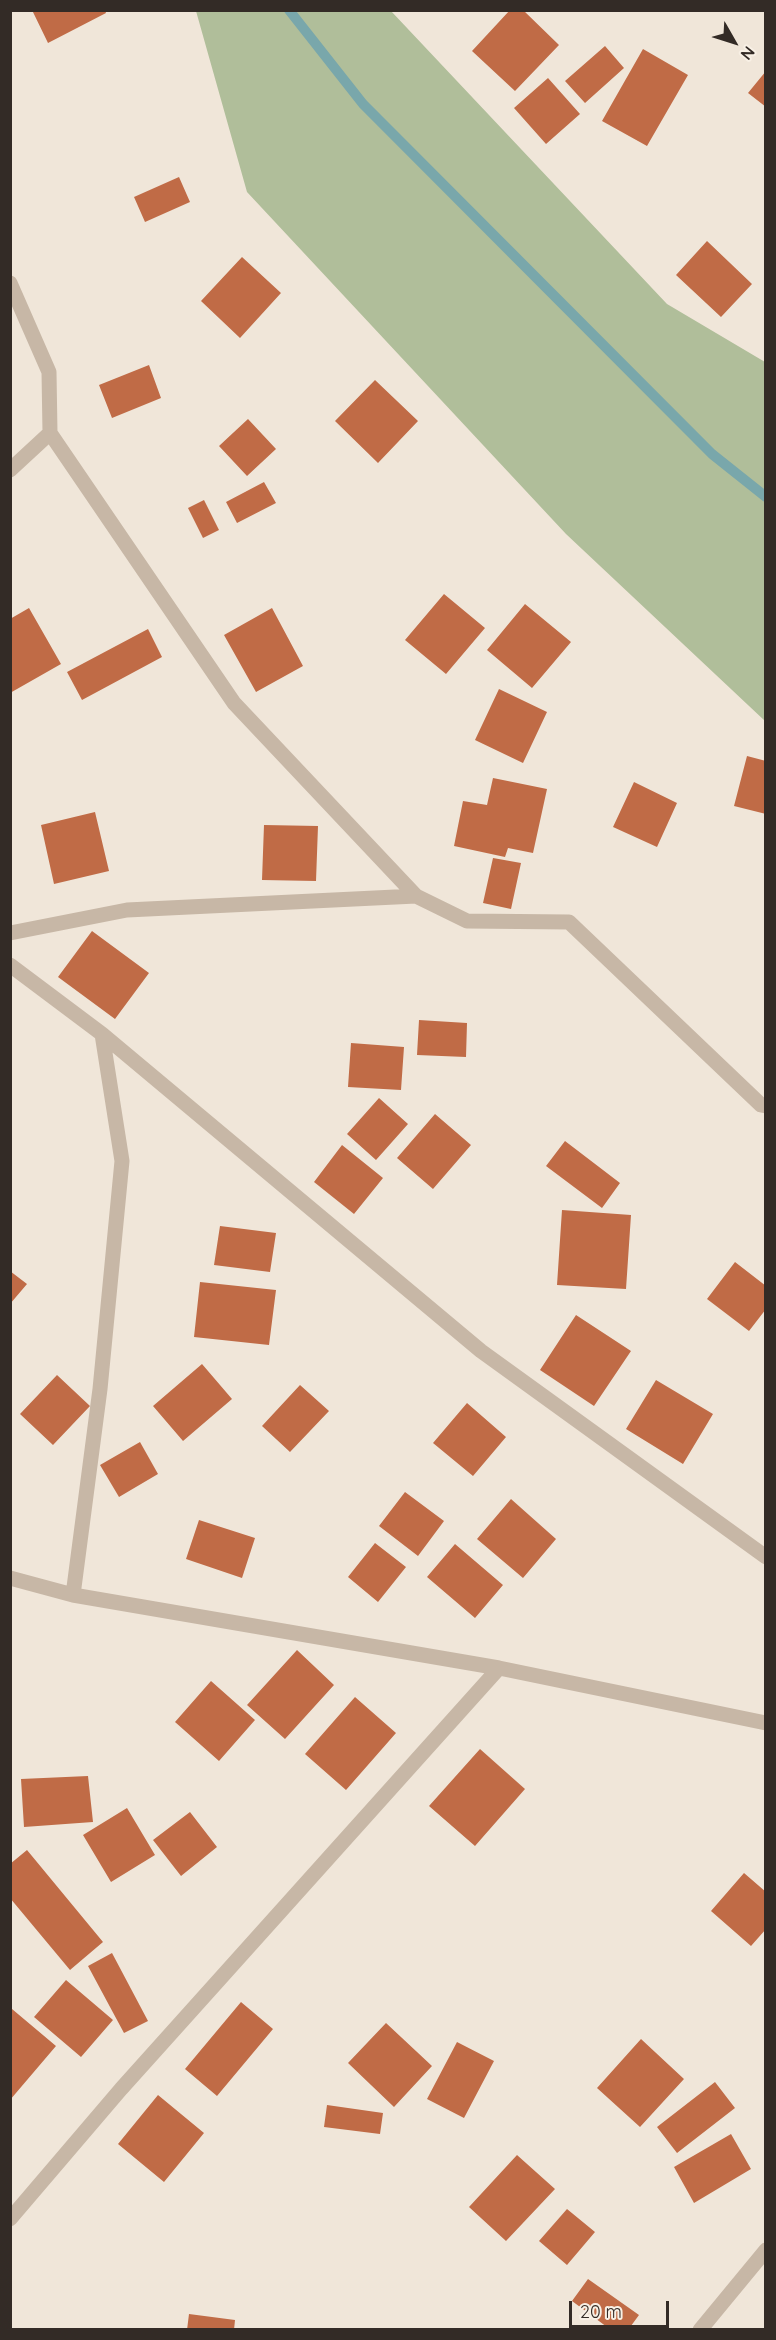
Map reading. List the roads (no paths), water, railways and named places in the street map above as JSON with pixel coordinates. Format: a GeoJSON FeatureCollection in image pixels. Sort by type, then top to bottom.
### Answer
{"type":"FeatureCollection","features":[{"type":"Feature","properties":{"kind":"street"},"geometry":{"type":"LineString","coordinates":[[10,284],[49,372],[50,434],[234,703],[416,896],[467,921],[569,921],[761,1105],[765,1106]]}},
{"type":"Feature","properties":{"kind":"street"},"geometry":{"type":"LineString","coordinates":[[10,470],[50,434]]}},
{"type":"Feature","properties":{"kind":"street"},"geometry":{"type":"LineString","coordinates":[[10,933],[127,910],[416,896]]}},
{"type":"Feature","properties":{"kind":"street"},"geometry":{"type":"LineString","coordinates":[[10,965],[102,1034],[481,1351],[765,1557]]}},
{"type":"Feature","properties":{"kind":"street"},"geometry":{"type":"LineString","coordinates":[[73,1595],[100,1389],[122,1161],[102,1034]]}},
{"type":"Feature","properties":{"kind":"street"},"geometry":{"type":"LineString","coordinates":[[10,1578],[73,1595],[499,1668],[765,1723]]}},
{"type":"Feature","properties":{"kind":"street"},"geometry":{"type":"LineString","coordinates":[[10,2219],[129,2080],[499,1668]]}},
{"type":"Feature","properties":{"kind":"street"},"geometry":{"type":"LineString","coordinates":[[700,2330],[765,2250]]}},
{"type":"Feature","properties":{"kind":"waterway"},"geometry":{"type":"LineString","coordinates":[[289,10],[363,104],[712,454],[766,497]]}}]}
